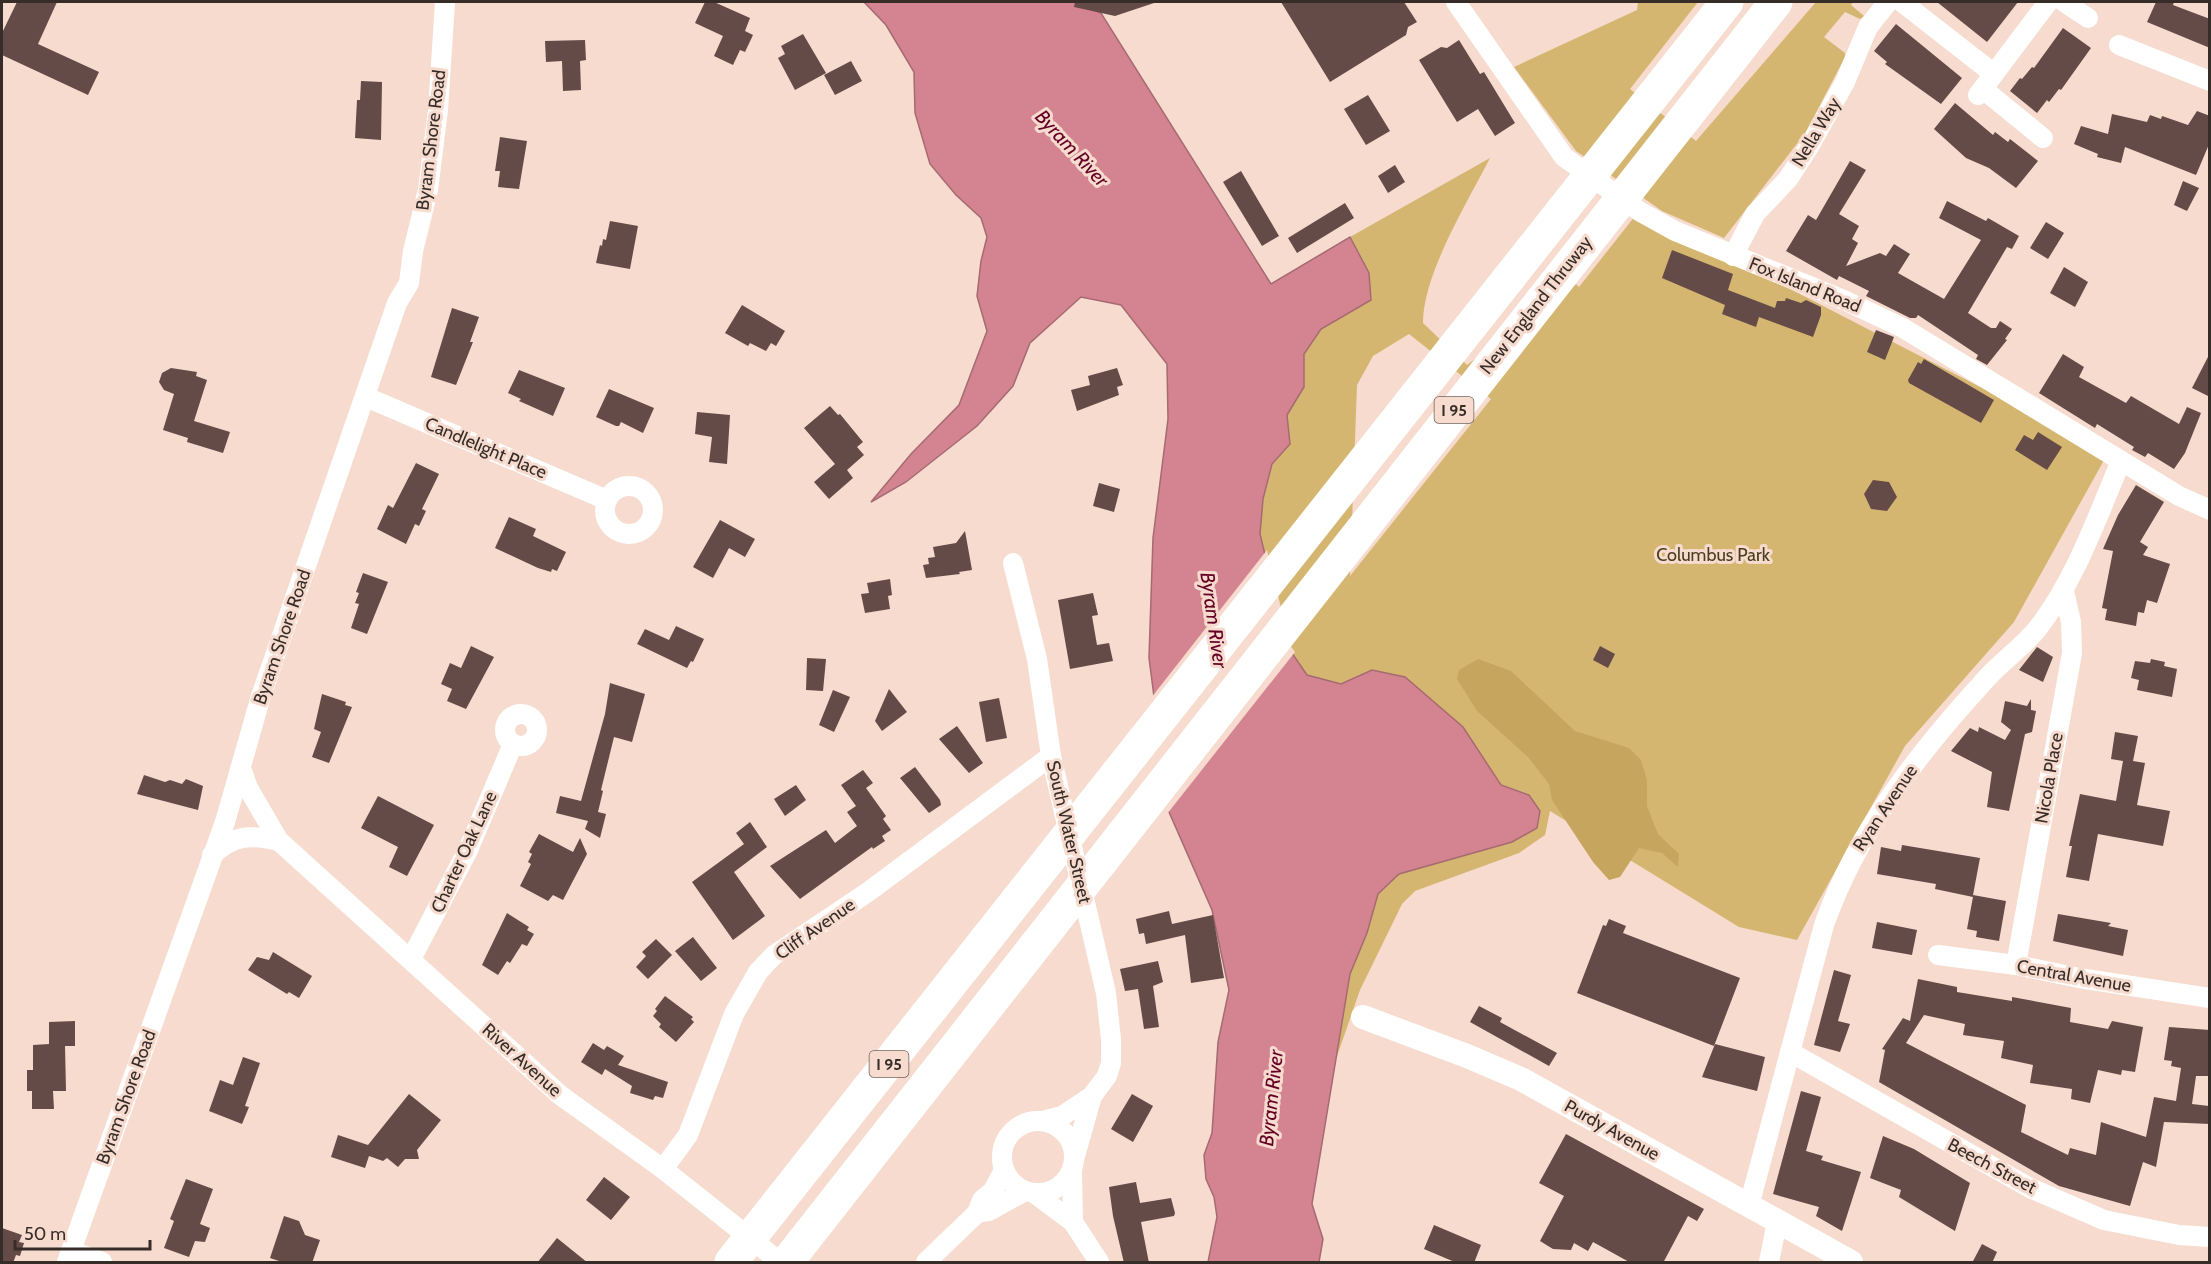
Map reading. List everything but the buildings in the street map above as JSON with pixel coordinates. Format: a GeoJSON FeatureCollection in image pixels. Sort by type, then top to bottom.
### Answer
{"type":"FeatureCollection","features":[{"type":"Feature","properties":{"kind":"highway","name":"New England Thruway"},"geometry":{"type":"LineString","coordinates":[[733,1261],[1015,907],[1727,2]]}},
{"type":"Feature","properties":{"kind":"highway","name":"New England Thruway"},"geometry":{"type":"LineString","coordinates":[[788,1258],[1776,2]]}},
{"type":"Feature","properties":{"kind":"street","name":"Byram Shore Road"},"geometry":{"type":"LineString","coordinates":[[69,1257],[212,855],[241,768],[261,696],[397,303],[409,283],[413,251],[428,190],[438,110],[446,2]]}},
{"type":"Feature","properties":{"kind":"street","name":"Fox Island Road"},"geometry":{"type":"LineString","coordinates":[[1456,2],[1564,157],[1639,211],[1675,231],[1846,301],[1903,328],[2178,496],[2210,510]]}},
{"type":"Feature","properties":{"kind":"street","name":"Nella Way"},"geometry":{"type":"LineString","coordinates":[[1733,256],[1755,214],[1788,179],[1810,145],[1845,82],[1868,27],[1888,2]]}},
{"type":"Feature","properties":{"kind":"street"},"geometry":{"type":"LineString","coordinates":[[1902,2],[1985,86],[2043,138]]}},
{"type":"Feature","properties":{"kind":"street"},"geometry":{"type":"LineString","coordinates":[[1985,86],[2048,2]]}},
{"type":"Feature","properties":{"kind":"street"},"geometry":{"type":"LineString","coordinates":[[2064,2],[2088,18]]}},
{"type":"Feature","properties":{"kind":"street"},"geometry":{"type":"LineString","coordinates":[[2120,45],[2210,81]]}},
{"type":"Feature","properties":{"kind":"street","name":"Candlelight Place"},"geometry":{"type":"LineString","coordinates":[[366,397],[607,500]]}},
{"type":"Feature","properties":{"kind":"street","name":"Ryan Avenue"},"geometry":{"type":"LineString","coordinates":[[1749,1206],[1824,925],[1837,887],[1855,853],[1898,786],[1943,728],[1987,677],[2037,630],[2064,591],[2121,461]]}},
{"type":"Feature","properties":{"kind":"street","name":"South Water Street"},"geometry":{"type":"LineString","coordinates":[[1013,563],[1037,659],[1051,756],[1110,1017],[1111,1063],[1107,1076],[1092,1096],[1062,1116],[1042,1121]]}},
{"type":"Feature","properties":{"kind":"street","name":"Nicola Place"},"geometry":{"type":"LineString","coordinates":[[2016,964],[2072,653],[2071,622],[2064,591]]}},
{"type":"Feature","properties":{"kind":"street","name":"Charter Oak Lane"},"geometry":{"type":"LineString","coordinates":[[411,959],[468,850],[513,744]]}},
{"type":"Feature","properties":{"kind":"street","name":"Cliff Avenue"},"geometry":{"type":"LineString","coordinates":[[663,1169],[688,1135],[734,1014],[758,972],[774,955],[874,888],[1051,756]]}},
{"type":"Feature","properties":{"kind":"street","name":"River Avenue"},"geometry":{"type":"LineString","coordinates":[[241,768],[248,789],[279,841],[560,1095],[788,1258]]}},
{"type":"Feature","properties":{"kind":"street"},"geometry":{"type":"LineString","coordinates":[[212,855],[227,842],[241,838],[259,836],[279,841]]}},
{"type":"Feature","properties":{"kind":"street","name":"Central Avenue"},"geometry":{"type":"LineString","coordinates":[[1938,955],[2016,964],[2079,978],[2210,998]]}},
{"type":"Feature","properties":{"kind":"street","name":"Purdy Avenue"},"geometry":{"type":"LineString","coordinates":[[1363,1017],[1521,1079],[1851,1263]]}},
{"type":"Feature","properties":{"kind":"street","name":"Beech Street"},"geometry":{"type":"LineString","coordinates":[[1790,1052],[2030,1188],[2104,1220],[2179,1235],[2210,1237]]}},
{"type":"Feature","properties":{"kind":"street","name":"South Water Street"},"geometry":{"type":"LineString","coordinates":[[1073,1222],[1073,1163],[1092,1096]]}},
{"type":"Feature","properties":{"kind":"street"},"geometry":{"type":"LineString","coordinates":[[926,1263],[977,1213],[982,1200],[993,1191],[1004,1170],[1003,1149],[1013,1131],[1022,1125],[1042,1121],[1055,1125],[1065,1133],[1072,1144],[1073,1163],[1057,1188],[1029,1192],[989,1211],[977,1213]]}},
{"type":"Feature","properties":{"kind":"street"},"geometry":{"type":"LineString","coordinates":[[1004,1170],[1016,1186],[1029,1192],[1073,1222],[1099,1263]]}},
{"type":"Feature","properties":{"kind":"street"},"geometry":{"type":"LineString","coordinates":[[1768,1263],[1777,1222]]}},
{"type":"Feature","properties":{"kind":"street"},"geometry":{"type":"LineString","coordinates":[[69,1257],[102,1263]]}},
{"type":"Feature","properties":{"kind":"green space"},"geometry":{"type":"Polygon","coordinates":[[[1638,2],[1698,2],[1630,89],[1696,141],[1816,2],[1853,2],[1851,5],[1864,16],[1860,19],[1845,12],[1824,37],[1845,53],[1845,57],[1806,132],[1724,238],[1662,211],[1576,151],[1514,67],[1637,10],[1638,2]]]}},
{"type":"Feature","properties":{"kind":"green space","name":"Columbus Park"},"geometry":{"type":"Polygon","coordinates":[[[1490,158],[1438,261],[1425,304],[1423,323],[1467,365],[1576,284],[1579,287],[1639,211],[2108,453],[2014,622],[1905,746],[1797,940],[1739,927],[1550,811],[1545,835],[1519,853],[1415,891],[1402,904],[1360,990],[1336,1059],[1350,974],[1367,933],[1378,894],[1399,874],[1512,842],[1534,802],[1501,786],[1463,727],[1372,670],[1341,684],[1307,675],[1287,646],[1260,534],[1263,499],[1272,464],[1290,444],[1287,415],[1304,387],[1304,354],[1321,329],[1371,300],[1369,273],[1350,237],[1490,158]],[[1409,334],[1373,356],[1357,385],[1350,576],[1491,399],[1409,334]]]}},
{"type":"Feature","properties":{"kind":"shaded area"},"geometry":{"type":"Polygon","coordinates":[[[1478,659],[1511,671],[1575,731],[1629,748],[1641,760],[1647,780],[1647,806],[1658,834],[1679,854],[1678,867],[1662,853],[1639,848],[1620,877],[1609,880],[1593,862],[1552,800],[1549,784],[1528,757],[1477,711],[1457,679],[1459,670],[1478,659]]]}},
{"type":"Feature","properties":{"kind":"water","name":"Byram River"},"geometry":{"type":"Polygon","coordinates":[[[864,2],[1076,2],[1101,13],[1271,284],[1350,237],[1369,273],[1371,300],[1321,329],[1304,354],[1304,387],[1287,415],[1290,444],[1272,464],[1263,499],[1260,534],[1287,646],[1307,675],[1341,684],[1372,670],[1405,677],[1463,727],[1501,785],[1529,795],[1540,811],[1537,828],[1512,842],[1399,874],[1378,894],[1367,933],[1350,974],[1312,1204],[1323,1239],[1319,1262],[1208,1262],[1217,1217],[1214,1197],[1206,1179],[1204,1155],[1212,1133],[1218,1042],[1229,990],[1212,910],[1169,812],[1149,658],[1153,538],[1168,419],[1167,364],[1121,305],[1081,297],[1030,343],[1013,386],[977,426],[906,482],[871,502],[911,454],[959,405],[987,331],[977,296],[981,261],[987,237],[981,218],[956,195],[930,164],[915,113],[914,72],[886,25],[864,2]]]}},
{"type":"Feature","properties":{"kind":"pier"},"geometry":{"type":"Polygon","coordinates":[[[1267,550],[1290,645],[1295,652],[1167,814],[1151,698],[1267,550]]]}}]}
